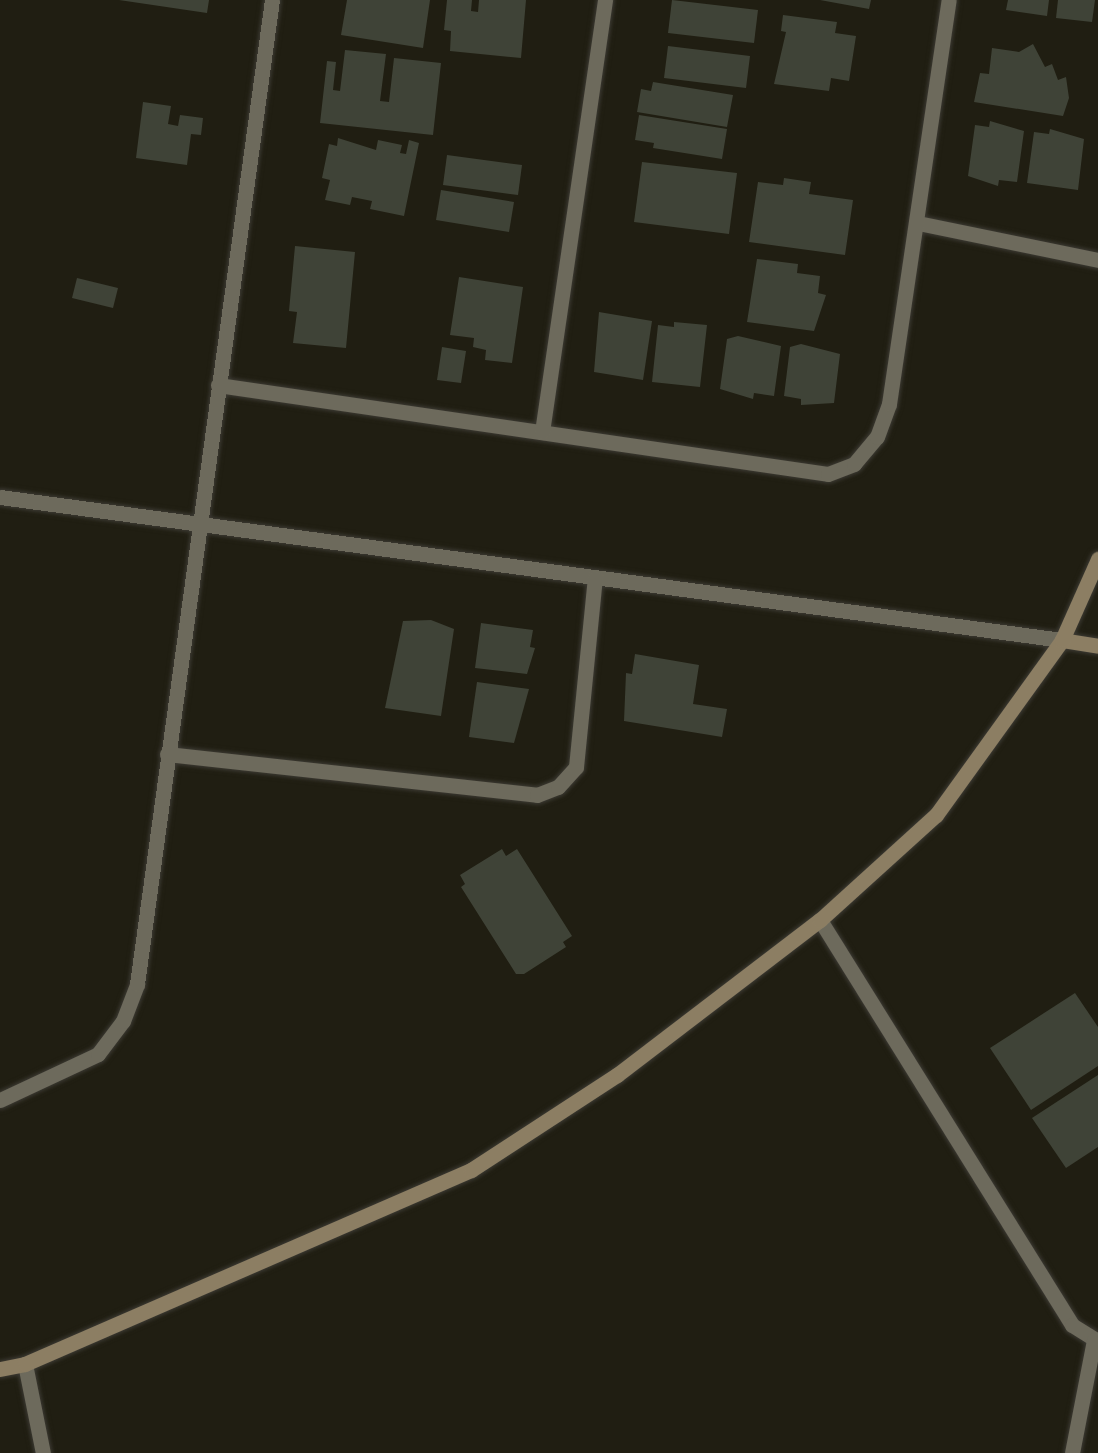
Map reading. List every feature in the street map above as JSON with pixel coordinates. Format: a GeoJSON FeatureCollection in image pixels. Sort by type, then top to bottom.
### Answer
{"type":"FeatureCollection","features":[{"type":"Feature","properties":{"kind":"street"},"geometry":{"type":"LineString","coordinates":[[0,1100],[98,1054],[123,1021],[137,984],[197,526],[272,0]]}},
{"type":"Feature","properties":{"kind":"street"},"geometry":{"type":"LineString","coordinates":[[542,432],[605,0]]}},
{"type":"Feature","properties":{"kind":"street"},"geometry":{"type":"LineString","coordinates":[[218,385],[828,474],[854,464],[877,437],[889,404],[918,223],[949,0]]}},
{"type":"Feature","properties":{"kind":"street"},"geometry":{"type":"LineString","coordinates":[[918,223],[1098,260]]}},
{"type":"Feature","properties":{"kind":"street"},"geometry":{"type":"LineString","coordinates":[[0,497],[197,526],[1098,646]]}},
{"type":"Feature","properties":{"kind":"street"},"geometry":{"type":"LineString","coordinates":[[0,1369],[25,1364],[471,1170],[617,1075],[820,920],[936,815],[1062,640],[1098,559]]}},
{"type":"Feature","properties":{"kind":"street"},"geometry":{"type":"LineString","coordinates":[[167,754],[537,795],[558,787],[576,767],[595,578]]}},
{"type":"Feature","properties":{"kind":"street"},"geometry":{"type":"LineString","coordinates":[[820,920],[1072,1324],[1096,1341],[1072,1453]]}},
{"type":"Feature","properties":{"kind":"street"},"geometry":{"type":"LineString","coordinates":[[25,1364],[44,1453]]}},
{"type":"Feature","properties":{"kind":"building"},"geometry":{"type":"Polygon","coordinates":[[[119,0],[209,0],[207,13],[119,0]]]}},
{"type":"Feature","properties":{"kind":"building"},"geometry":{"type":"Polygon","coordinates":[[[347,0],[430,0],[423,48],[341,35],[347,0]]]}},
{"type":"Feature","properties":{"kind":"building"},"geometry":{"type":"Polygon","coordinates":[[[447,0],[472,0],[471,11],[478,12],[479,0],[526,0],[521,58],[450,51],[451,31],[444,30],[447,0]]]}},
{"type":"Feature","properties":{"kind":"building"},"geometry":{"type":"Polygon","coordinates":[[[672,0],[758,10],[754,43],[668,33],[672,0]]]}},
{"type":"Feature","properties":{"kind":"building"},"geometry":{"type":"Polygon","coordinates":[[[820,0],[871,0],[869,9],[820,0]]]}},
{"type":"Feature","properties":{"kind":"building"},"geometry":{"type":"Polygon","coordinates":[[[1008,0],[1049,0],[1047,16],[1006,10],[1008,0]]]}},
{"type":"Feature","properties":{"kind":"building"},"geometry":{"type":"Polygon","coordinates":[[[1058,0],[1095,0],[1092,22],[1056,18],[1058,0]]]}},
{"type":"Feature","properties":{"kind":"building"},"geometry":{"type":"Polygon","coordinates":[[[783,15],[837,22],[835,33],[856,36],[849,81],[831,78],[829,91],[774,84],[786,32],[781,31],[783,15]]]}},
{"type":"Feature","properties":{"kind":"building"},"geometry":{"type":"Polygon","coordinates":[[[1033,44],[1045,67],[1052,64],[1058,80],[1066,77],[1069,98],[1063,116],[974,102],[980,73],[989,74],[992,48],[1019,52],[1033,44]]]}},
{"type":"Feature","properties":{"kind":"building"},"geometry":{"type":"Polygon","coordinates":[[[668,46],[750,56],[746,88],[664,78],[668,46]]]}},
{"type":"Feature","properties":{"kind":"building"},"geometry":{"type":"Polygon","coordinates":[[[345,50],[386,54],[380,101],[389,102],[394,58],[441,63],[433,135],[320,123],[327,61],[336,62],[333,90],[340,91],[345,50]]]}},
{"type":"Feature","properties":{"kind":"building"},"geometry":{"type":"Polygon","coordinates":[[[653,82],[733,95],[727,127],[637,112],[641,89],[651,91],[653,82]]]}},
{"type":"Feature","properties":{"kind":"building"},"geometry":{"type":"Polygon","coordinates":[[[143,102],[171,106],[168,124],[178,126],[180,115],[203,118],[201,135],[191,134],[187,165],[136,158],[143,102]]]}},
{"type":"Feature","properties":{"kind":"building"},"geometry":{"type":"Polygon","coordinates":[[[639,115],[727,129],[722,159],[653,148],[654,143],[635,140],[639,115]]]}},
{"type":"Feature","properties":{"kind":"building"},"geometry":{"type":"Polygon","coordinates":[[[990,121],[1024,131],[1017,182],[999,180],[998,186],[968,176],[975,125],[989,127],[990,121]]]}},
{"type":"Feature","properties":{"kind":"building"},"geometry":{"type":"Polygon","coordinates":[[[1050,129],[1084,139],[1078,190],[1027,183],[1034,132],[1049,134],[1050,129]]]}},
{"type":"Feature","properties":{"kind":"building"},"geometry":{"type":"Polygon","coordinates":[[[338,138],[376,150],[378,140],[402,145],[400,153],[406,154],[409,140],[419,143],[404,216],[370,209],[372,201],[352,197],[350,205],[325,200],[330,180],[322,178],[329,144],[337,146],[338,138]]]}},
{"type":"Feature","properties":{"kind":"building"},"geometry":{"type":"Polygon","coordinates":[[[447,155],[522,165],[518,195],[443,185],[447,155]]]}},
{"type":"Feature","properties":{"kind":"building"},"geometry":{"type":"Polygon","coordinates":[[[642,162],[737,173],[729,234],[634,222],[642,162]]]}},
{"type":"Feature","properties":{"kind":"building"},"geometry":{"type":"Polygon","coordinates":[[[784,178],[811,182],[809,194],[853,200],[845,255],[749,242],[758,182],[783,185],[784,178]]]}},
{"type":"Feature","properties":{"kind":"building"},"geometry":{"type":"Polygon","coordinates":[[[441,190],[514,202],[509,232],[436,220],[441,190]]]}},
{"type":"Feature","properties":{"kind":"building"},"geometry":{"type":"Polygon","coordinates":[[[295,246],[355,252],[346,348],[293,343],[297,312],[289,311],[295,246]]]}},
{"type":"Feature","properties":{"kind":"building"},"geometry":{"type":"Polygon","coordinates":[[[757,259],[798,264],[797,273],[820,276],[818,293],[826,295],[814,331],[747,322],[757,259]]]}},
{"type":"Feature","properties":{"kind":"building"},"geometry":{"type":"Polygon","coordinates":[[[459,277],[523,287],[512,363],[485,360],[486,350],[473,347],[474,338],[450,335],[459,277]]]}},
{"type":"Feature","properties":{"kind":"building"},"geometry":{"type":"Polygon","coordinates":[[[77,278],[118,288],[113,308],[72,298],[77,278]]]}},
{"type":"Feature","properties":{"kind":"building"},"geometry":{"type":"Polygon","coordinates":[[[599,312],[652,321],[643,380],[594,372],[599,312]]]}},
{"type":"Feature","properties":{"kind":"building"},"geometry":{"type":"Polygon","coordinates":[[[674,322],[707,325],[700,387],[652,382],[658,325],[674,327],[674,322]]]}},
{"type":"Feature","properties":{"kind":"building"},"geometry":{"type":"Polygon","coordinates":[[[738,336],[781,346],[774,396],[754,393],[753,399],[720,389],[727,339],[738,336]]]}},
{"type":"Feature","properties":{"kind":"building"},"geometry":{"type":"Polygon","coordinates":[[[801,344],[840,354],[834,403],[801,405],[801,399],[784,396],[790,347],[801,344]]]}},
{"type":"Feature","properties":{"kind":"building"},"geometry":{"type":"Polygon","coordinates":[[[442,347],[466,351],[461,383],[437,380],[442,347]]]}},
{"type":"Feature","properties":{"kind":"building"},"geometry":{"type":"Polygon","coordinates":[[[431,620],[454,629],[441,716],[385,708],[403,621],[431,620]]]}},
{"type":"Feature","properties":{"kind":"building"},"geometry":{"type":"Polygon","coordinates":[[[481,623],[533,630],[530,647],[535,648],[527,674],[475,668],[481,623]]]}},
{"type":"Feature","properties":{"kind":"building"},"geometry":{"type":"Polygon","coordinates":[[[635,654],[699,665],[693,704],[727,709],[722,737],[624,721],[626,673],[632,674],[635,654]]]}},
{"type":"Feature","properties":{"kind":"building"},"geometry":{"type":"Polygon","coordinates":[[[477,682],[529,689],[514,743],[469,737],[477,682]]]}},
{"type":"Feature","properties":{"kind":"building"},"geometry":{"type":"Polygon","coordinates":[[[502,849],[506,856],[517,849],[572,936],[563,942],[566,947],[524,974],[516,974],[461,887],[465,884],[460,875],[502,849]]]}},
{"type":"Feature","properties":{"kind":"building"},"geometry":{"type":"Polygon","coordinates":[[[1075,993],[1098,1027],[1098,1066],[1031,1110],[990,1048],[1075,993]]]}},
{"type":"Feature","properties":{"kind":"building"},"geometry":{"type":"Polygon","coordinates":[[[1098,1075],[1098,1147],[1066,1168],[1032,1118],[1098,1075]]]}}]}
